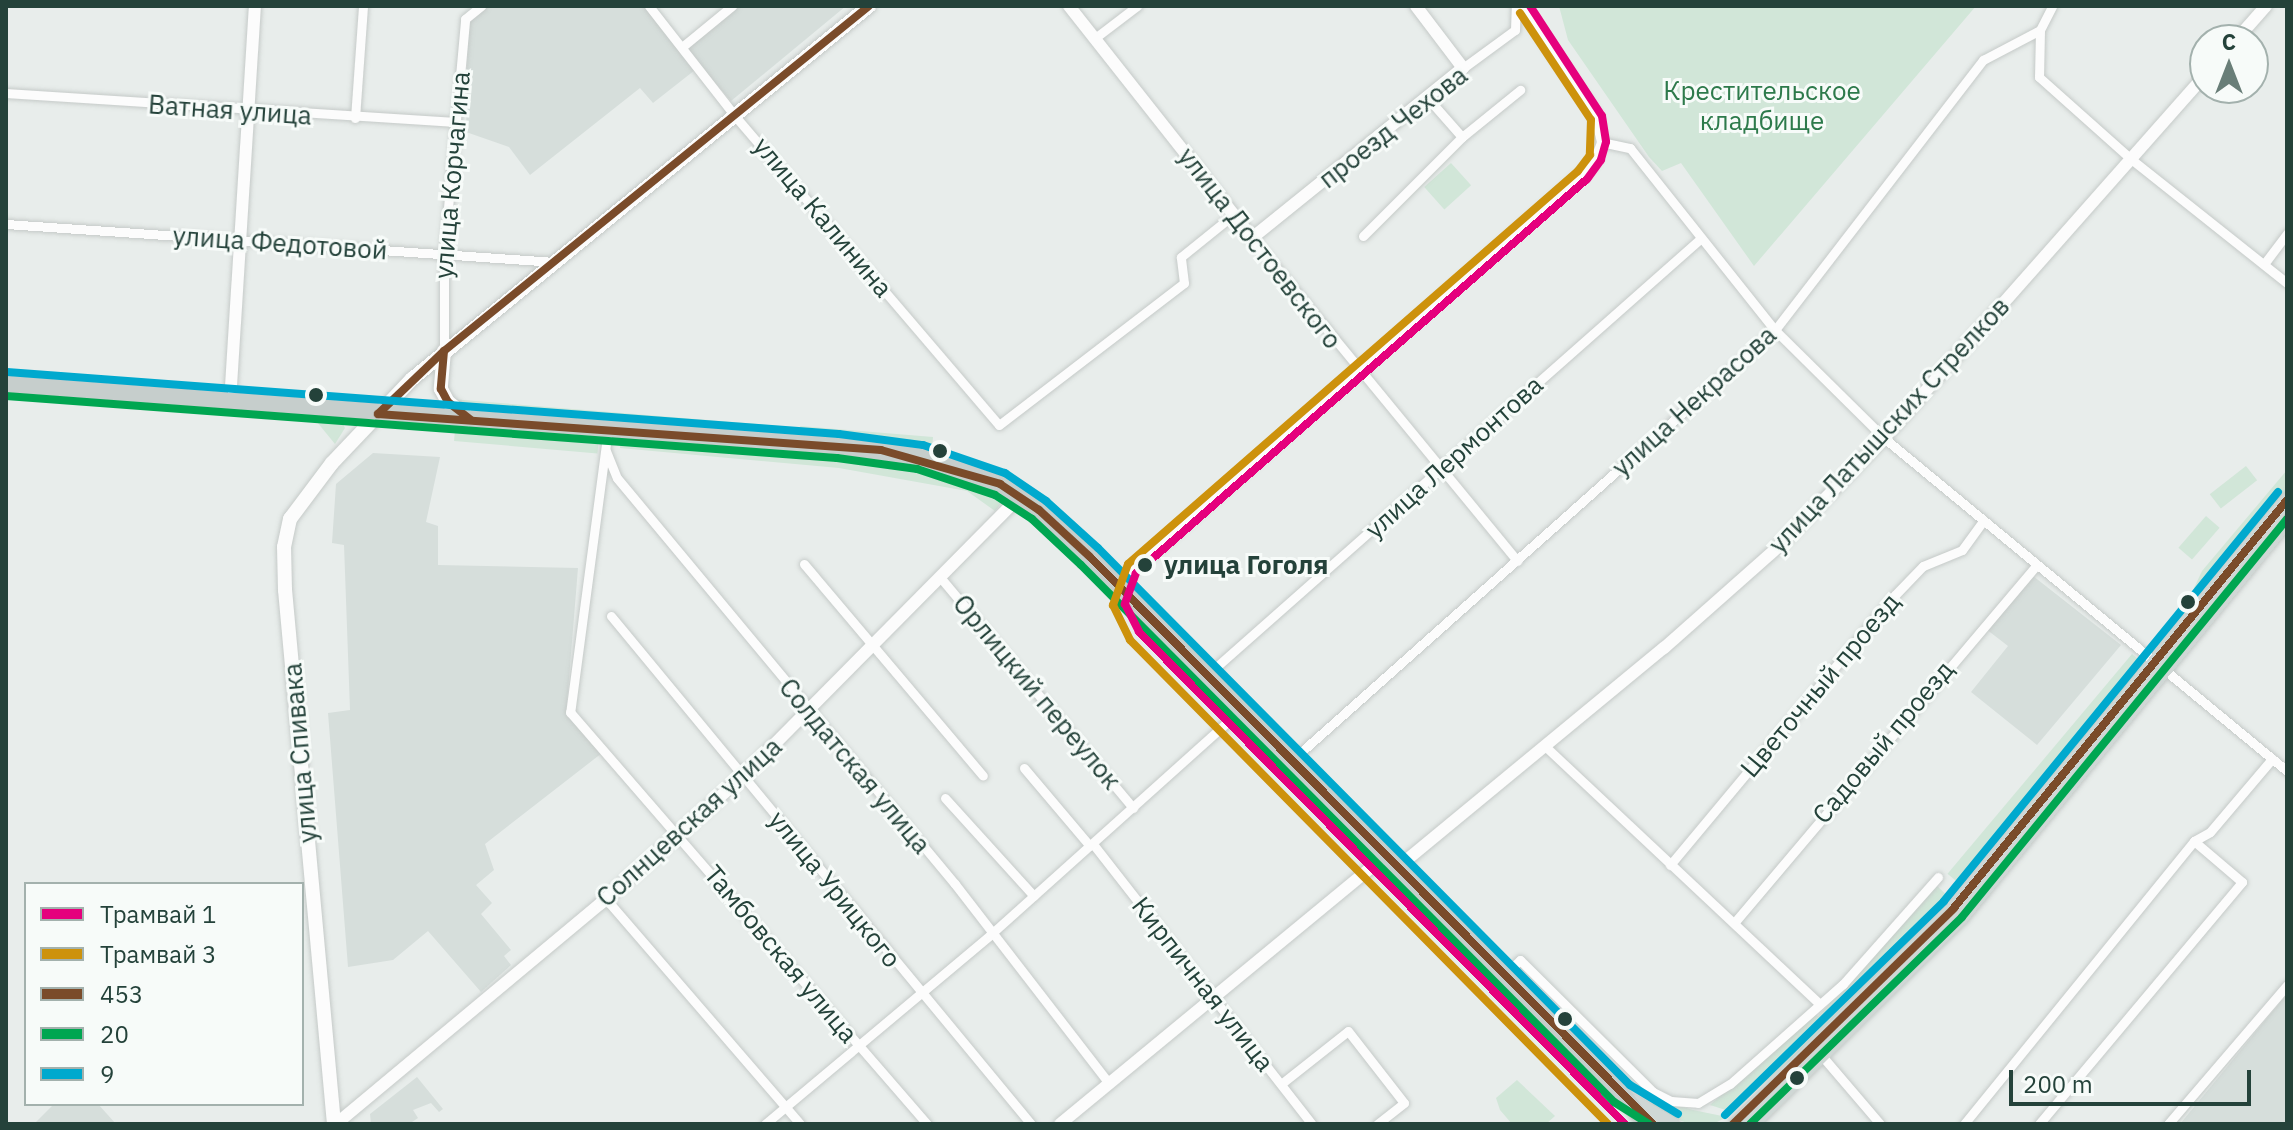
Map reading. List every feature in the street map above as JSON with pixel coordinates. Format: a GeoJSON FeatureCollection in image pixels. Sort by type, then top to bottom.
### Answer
{"type":"FeatureCollection","features":[{"type":"Feature","properties":{"kind":"highway"},"geometry":{"type":"LineString","coordinates":[[6,384],[881,450],[956,467],[1020,496],[1116,585],[1623,1094],[1646,1124]]}},
{"type":"Feature","properties":{"kind":"highway"},"geometry":{"type":"LineString","coordinates":[[1623,1094],[1639,1124]]}},
{"type":"Feature","properties":{"kind":"main road","name":"улица Спивака"},"geometry":{"type":"LineString","coordinates":[[335,1124],[284,547],[299,502],[378,414],[444,351],[869,6]]}},
{"type":"Feature","properties":{"kind":"main road"},"geometry":{"type":"LineString","coordinates":[[444,351],[441,389],[448,402],[471,420]]}},
{"type":"Feature","properties":{"kind":"main road"},"geometry":{"type":"LineString","coordinates":[[1740,1124],[1822,1056],[1962,917],[2161,666],[2287,500]]}},
{"type":"Feature","properties":{"kind":"main road"},"geometry":{"type":"LineString","coordinates":[[1740,1124],[1953,909],[2287,521]]}},
{"type":"Feature","properties":{"kind":"main road"},"geometry":{"type":"LineString","coordinates":[[1623,1094],[1653,1124]]}},
{"type":"Feature","properties":{"kind":"main road"},"geometry":{"type":"LineString","coordinates":[[1623,1094],[1672,1124]]}},
{"type":"Feature","properties":{"kind":"street"},"geometry":{"type":"LineString","coordinates":[[230,402],[243,242],[255,6]]}},
{"type":"Feature","properties":{"kind":"street"},"geometry":{"type":"LineString","coordinates":[[355,118],[363,6]]}},
{"type":"Feature","properties":{"kind":"street","name":"улица Корчагина"},"geometry":{"type":"LineString","coordinates":[[444,351],[440,323],[444,252],[465,19],[481,6]]}},
{"type":"Feature","properties":{"kind":"street","name":"улица Калинина"},"geometry":{"type":"LineString","coordinates":[[649,6],[735,116],[999,425],[1184,283],[1181,257],[1233,215]]}},
{"type":"Feature","properties":{"kind":"street"},"geometry":{"type":"LineString","coordinates":[[682,47],[732,6]]}},
{"type":"Feature","properties":{"kind":"street","name":"улица Достоевского"},"geometry":{"type":"LineString","coordinates":[[1069,6],[1359,373],[1517,561]]}},
{"type":"Feature","properties":{"kind":"street"},"geometry":{"type":"LineString","coordinates":[[1095,38],[1137,6]]}},
{"type":"Feature","properties":{"kind":"street"},"geometry":{"type":"LineString","coordinates":[[1416,6],[1463,68]]}},
{"type":"Feature","properties":{"kind":"street"},"geometry":{"type":"LineString","coordinates":[[1116,585],[1583,175],[1601,142],[1594,112],[1518,6]]}},
{"type":"Feature","properties":{"kind":"street","name":"проезд Чехова"},"geometry":{"type":"LineString","coordinates":[[1252,238],[1426,96],[1515,30],[1518,6]]}},
{"type":"Feature","properties":{"kind":"street"},"geometry":{"type":"LineString","coordinates":[[2052,6],[2040,30],[2039,77],[2131,159],[2287,283]]}},
{"type":"Feature","properties":{"kind":"street"},"geometry":{"type":"LineString","coordinates":[[2250,24],[2266,6]]}},
{"type":"Feature","properties":{"kind":"street","name":"улица Некрасова"},"geometry":{"type":"LineString","coordinates":[[1291,761],[1775,330],[1983,60],[2040,30]]}},
{"type":"Feature","properties":{"kind":"street"},"geometry":{"type":"LineString","coordinates":[[1363,236],[1462,137],[1520,90]]}},
{"type":"Feature","properties":{"kind":"street","name":"Ватная улица"},"geometry":{"type":"LineString","coordinates":[[6,93],[248,112],[455,122]]}},
{"type":"Feature","properties":{"kind":"street","name":"улица Латышских Стрелков"},"geometry":{"type":"LineString","coordinates":[[1060,1124],[1215,995],[1546,747],[1778,547],[1884,438],[2189,93]]}},
{"type":"Feature","properties":{"kind":"street"},"geometry":{"type":"LineString","coordinates":[[1426,96],[1462,137]]}},
{"type":"Feature","properties":{"kind":"street"},"geometry":{"type":"LineString","coordinates":[[1601,142],[1630,148],[1775,330],[1884,438],[2287,771]]}},
{"type":"Feature","properties":{"kind":"street","name":"улица Федотовой"},"geometry":{"type":"LineString","coordinates":[[6,224],[555,262]]}},
{"type":"Feature","properties":{"kind":"street"},"geometry":{"type":"LineString","coordinates":[[2264,264],[2287,233]]}},
{"type":"Feature","properties":{"kind":"street","name":"улица Лермонтова"},"geometry":{"type":"LineString","coordinates":[[1206,676],[1701,238]]}},
{"type":"Feature","properties":{"kind":"street","name":"Тамбовская улица"},"geometry":{"type":"LineString","coordinates":[[608,429],[570,712],[679,834],[927,1124]]}},
{"type":"Feature","properties":{"kind":"street","name":"Солдатская улица"},"geometry":{"type":"LineString","coordinates":[[605,449],[617,478],[955,884],[990,935],[1109,1083]]}},
{"type":"Feature","properties":{"kind":"street","name":"Солнцевская улица"},"geometry":{"type":"LineString","coordinates":[[335,1124],[606,899],[743,776],[1020,496]]}},
{"type":"Feature","properties":{"kind":"street","name":"Цветочный проезд"},"geometry":{"type":"LineString","coordinates":[[1670,865],[1895,595],[1923,566],[1962,550],[1983,521]]}},
{"type":"Feature","properties":{"kind":"street"},"geometry":{"type":"LineString","coordinates":[[804,564],[875,643],[983,776]]}},
{"type":"Feature","properties":{"kind":"street","name":"Садовый проезд"},"geometry":{"type":"LineString","coordinates":[[1734,923],[2037,565]]}},
{"type":"Feature","properties":{"kind":"street","name":"Орлицкий переулок"},"geometry":{"type":"LineString","coordinates":[[940,577],[1133,808]]}},
{"type":"Feature","properties":{"kind":"street","name":"улица Урицкого"},"geometry":{"type":"LineString","coordinates":[[611,616],[1031,1124]]}},
{"type":"Feature","properties":{"kind":"street"},"geometry":{"type":"LineString","coordinates":[[765,1124],[857,1043],[990,935],[1241,710]]}},
{"type":"Feature","properties":{"kind":"street"},"geometry":{"type":"LineString","coordinates":[[1546,747],[1819,1003]]}},
{"type":"Feature","properties":{"kind":"street"},"geometry":{"type":"LineString","coordinates":[[1964,1124],[2194,841],[2210,832],[2272,759]]}},
{"type":"Feature","properties":{"kind":"street","name":"Кирпичная улица"},"geometry":{"type":"LineString","coordinates":[[1024,768],[1092,845],[1215,995],[1312,1124]]}},
{"type":"Feature","properties":{"kind":"street"},"geometry":{"type":"LineString","coordinates":[[945,798],[1034,896]]}},
{"type":"Feature","properties":{"kind":"street"},"geometry":{"type":"LineString","coordinates":[[2039,1124],[2242,882],[2194,841]]}},
{"type":"Feature","properties":{"kind":"street"},"geometry":{"type":"LineString","coordinates":[[1504,975],[1520,960],[1653,1092],[1685,1104],[1717,1094],[1819,1003],[1938,877]]}},
{"type":"Feature","properties":{"kind":"street"},"geometry":{"type":"LineString","coordinates":[[606,899],[800,1124]]}},
{"type":"Feature","properties":{"kind":"street"},"geometry":{"type":"LineString","coordinates":[[2168,1124],[2287,985]]}},
{"type":"Feature","properties":{"kind":"street"},"geometry":{"type":"LineString","coordinates":[[1281,1084],[1348,1031],[1404,1103],[1377,1124]]}},
{"type":"Feature","properties":{"kind":"street"},"geometry":{"type":"LineString","coordinates":[[1822,1056],[1880,1124]]}},
{"type":"Feature","properties":{"kind":"shaded area"},"geometry":{"type":"Polygon","coordinates":[[[486,6],[644,6],[695,70],[653,103],[640,88],[530,175],[509,147],[466,132],[468,20],[486,6]]]}},
{"type":"Feature","properties":{"kind":"shaded area"},"geometry":{"type":"Polygon","coordinates":[[[736,6],[846,6],[731,101],[685,48],[736,6]]]}},
{"type":"Feature","properties":{"kind":"shaded area"},"geometry":{"type":"Polygon","coordinates":[[[373,453],[440,457],[426,522],[438,526],[438,565],[578,568],[566,715],[602,753],[485,844],[494,870],[476,885],[492,903],[481,914],[511,950],[504,956],[511,965],[481,992],[428,931],[393,960],[348,967],[328,713],[350,710],[344,545],[332,543],[336,484],[373,453]]]}},
{"type":"Feature","properties":{"kind":"shaded area"},"geometry":{"type":"Polygon","coordinates":[[[2033,576],[2121,645],[2037,745],[1971,692],[2008,646],[1986,629],[2033,576]]]}},
{"type":"Feature","properties":{"kind":"shaded area"},"geometry":{"type":"Polygon","coordinates":[[[2287,994],[2287,1124],[2180,1124],[2287,994]]]}},
{"type":"Feature","properties":{"kind":"shaded area"},"geometry":{"type":"Polygon","coordinates":[[[417,1077],[443,1109],[439,1112],[431,1103],[413,1110],[418,1118],[409,1124],[371,1124],[370,1114],[417,1077]]]}},
{"type":"Feature","properties":{"kind":"shaded area"},"geometry":{"type":"Polygon","coordinates":[[[52,1106],[100,1106],[116,1124],[34,1124],[52,1106]]]}},
{"type":"Feature","properties":{"kind":"green space","name":"Крестительское кладбище"},"geometry":{"type":"Polygon","coordinates":[[[1559,6],[1976,6],[1754,266],[1681,163],[1662,171],[1649,157],[1568,40],[1559,6]]]}},
{"type":"Feature","properties":{"kind":"green space"},"geometry":{"type":"Polygon","coordinates":[[[1451,163],[1471,185],[1444,209],[1424,187],[1451,163]]]}},
{"type":"Feature","properties":{"kind":"green space"},"geometry":{"type":"Polygon","coordinates":[[[451,399],[781,426],[782,436],[467,408],[451,399]]]}},
{"type":"Feature","properties":{"kind":"green space"},"geometry":{"type":"Polygon","coordinates":[[[241,410],[340,418],[345,428],[335,444],[317,422],[241,410]]]}},
{"type":"Feature","properties":{"kind":"green space"},"geometry":{"type":"Polygon","coordinates":[[[800,426],[933,437],[932,450],[802,434],[800,426]]]}},
{"type":"Feature","properties":{"kind":"green space"},"geometry":{"type":"Polygon","coordinates":[[[455,430],[598,443],[597,454],[454,441],[455,430]]]}},
{"type":"Feature","properties":{"kind":"green space"},"geometry":{"type":"Polygon","coordinates":[[[621,438],[839,456],[974,481],[1003,501],[995,511],[967,491],[839,468],[620,448],[621,438]]]}},
{"type":"Feature","properties":{"kind":"green space"},"geometry":{"type":"Polygon","coordinates":[[[2246,466],[2257,480],[2221,509],[2210,494],[2246,466]]]}},
{"type":"Feature","properties":{"kind":"green space"},"geometry":{"type":"Polygon","coordinates":[[[2287,470],[2287,492],[2204,588],[2194,588],[2202,571],[2287,470]]]}},
{"type":"Feature","properties":{"kind":"green space"},"geometry":{"type":"Polygon","coordinates":[[[2206,516],[2220,528],[2192,560],[2178,548],[2206,516]]]}},
{"type":"Feature","properties":{"kind":"green space"},"geometry":{"type":"Polygon","coordinates":[[[2132,654],[2145,665],[1961,885],[1948,874],[2132,654]]]}},
{"type":"Feature","properties":{"kind":"green space"},"geometry":{"type":"Polygon","coordinates":[[[1937,886],[1951,899],[1829,1026],[1732,1112],[1710,1105],[1813,1013],[1818,1016],[1937,886]]]}},
{"type":"Feature","properties":{"kind":"green space"},"geometry":{"type":"Polygon","coordinates":[[[1517,1080],[1555,1116],[1546,1124],[1512,1124],[1500,1110],[1496,1098],[1517,1080]]]}},
{"type":"Feature","properties":{"kind":"green space"},"geometry":{"type":"Polygon","coordinates":[[[1657,1099],[1727,1117],[1715,1123],[1687,1123],[1656,1111],[1650,1106],[1657,1099]]]}},
{"type":"Feature","properties":{"kind":"tram line","name":"1"},"geometry":{"type":"LineString","coordinates":[[1530,6],[1602,116],[1606,142],[1601,160],[1587,179],[1136,573],[1125,604],[1139,632],[1625,1124]]}},
{"type":"Feature","properties":{"kind":"tram line","name":"3"},"geometry":{"type":"LineString","coordinates":[[1520,13],[1591,120],[1590,155],[1578,171],[1128,564],[1113,605],[1130,640],[1608,1124]]}},
{"type":"Feature","properties":{"kind":"transit line","name":"453"},"geometry":{"type":"LineString","coordinates":[[378,414],[444,351],[869,6]]}},
{"type":"Feature","properties":{"kind":"transit line","name":"453"},"geometry":{"type":"LineString","coordinates":[[444,351],[441,389],[448,402],[471,420]]}},
{"type":"Feature","properties":{"kind":"transit line","name":"9"},"geometry":{"type":"LineString","coordinates":[[7,372],[839,434],[923,445],[1005,473],[1046,501],[1098,548],[1630,1085],[1678,1114]]}},
{"type":"Feature","properties":{"kind":"transit line","name":"20"},"geometry":{"type":"LineString","coordinates":[[6,396],[837,458],[917,469],[995,495],[1032,519],[1081,565],[1614,1102],[1649,1124]]}},
{"type":"Feature","properties":{"kind":"transit line","name":"453"},"geometry":{"type":"LineString","coordinates":[[378,414],[881,450],[1000,484],[1039,510],[1089,556],[1653,1124]]}},
{"type":"Feature","properties":{"kind":"transit line","name":"9"},"geometry":{"type":"LineString","coordinates":[[1725,1115],[1944,901],[2278,492]]}},
{"type":"Feature","properties":{"kind":"transit line","name":"453"},"geometry":{"type":"LineString","coordinates":[[1733,1124],[1953,909],[2287,500]]}},
{"type":"Feature","properties":{"kind":"transit line","name":"20"},"geometry":{"type":"LineString","coordinates":[[1750,1124],[1962,917],[2287,519]]}},
{"type":"Feature","properties":{"kind":"place","name":"улица Гоголя"},"geometry":{"type":"Point","coordinates":[1145,565]}}]}
